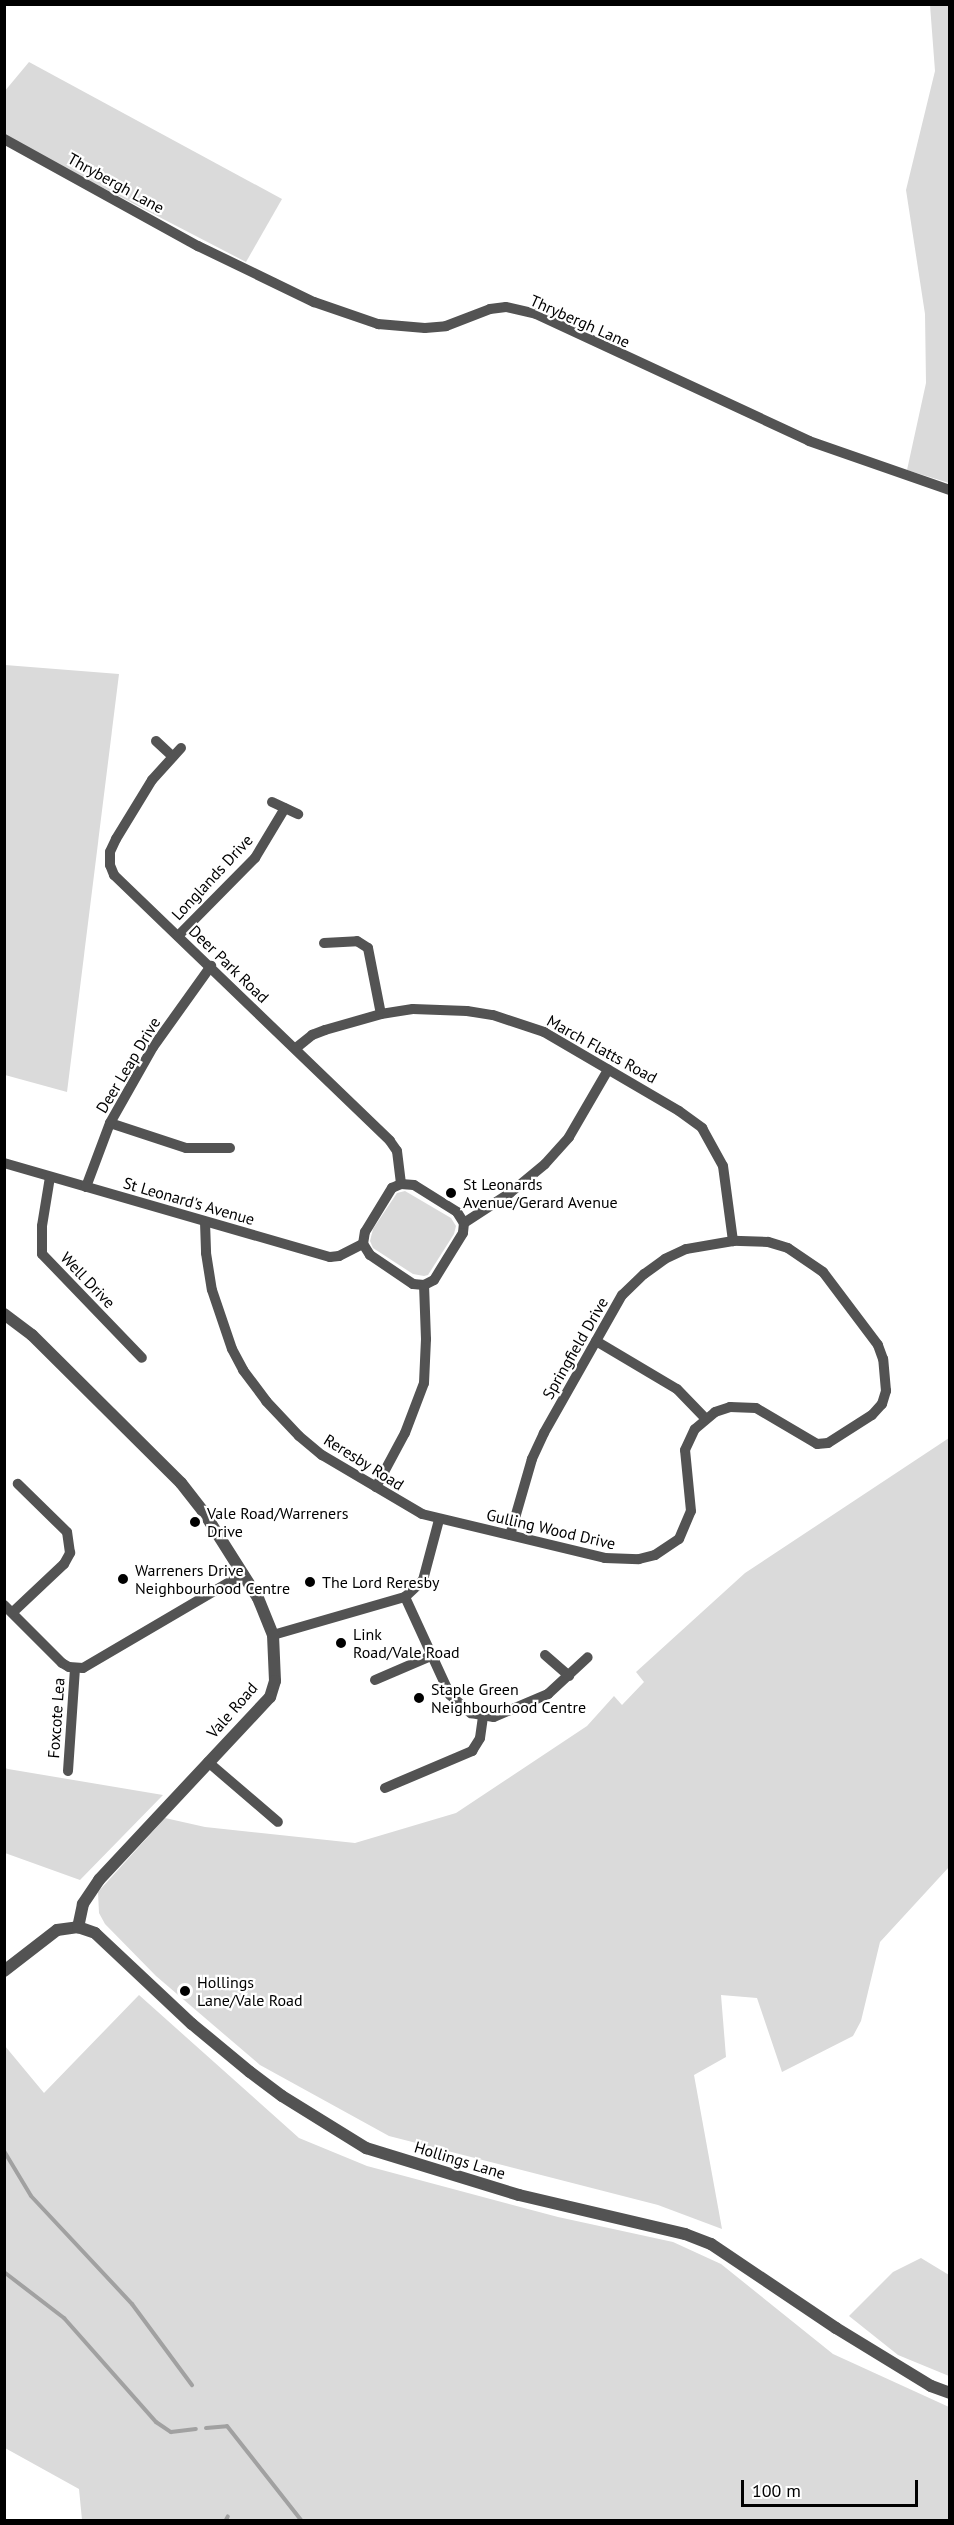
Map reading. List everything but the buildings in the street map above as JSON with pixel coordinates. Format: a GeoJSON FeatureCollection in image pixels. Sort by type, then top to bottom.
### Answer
{"type":"FeatureCollection","features":[{"type":"Feature","properties":{"kind":"street","name":"Thrybergh Lane"},"geometry":{"type":"LineString","coordinates":[[4,139],[198,246],[314,302],[378,324],[425,328],[446,326],[490,309],[506,307],[536,314],[808,441],[950,490]]}},
{"type":"Feature","properties":{"kind":"street","name":"Deer Park Road"},"geometry":{"type":"LineString","coordinates":[[156,741],[177,753],[132,808],[116,838],[110,852],[110,865],[114,875],[390,1141],[397,1151],[401,1184]]}},
{"type":"Feature","properties":{"kind":"street"},"geometry":{"type":"LineString","coordinates":[[272,802],[298,814]]}},
{"type":"Feature","properties":{"kind":"street","name":"Longlands Drive"},"geometry":{"type":"LineString","coordinates":[[178,936],[255,858],[285,808]]}},
{"type":"Feature","properties":{"kind":"street"},"geometry":{"type":"LineString","coordinates":[[324,943],[357,942],[368,948],[381,1014]]}},
{"type":"Feature","properties":{"kind":"street","name":"Deer Leap Drive"},"geometry":{"type":"LineString","coordinates":[[86,1187],[110,1123],[153,1047],[211,966]]}},
{"type":"Feature","properties":{"kind":"street","name":"March Flatts Road"},"geometry":{"type":"LineString","coordinates":[[296,1048],[312,1035],[381,1014],[440,1008],[493,1015],[544,1032],[679,1111],[702,1128],[723,1166],[733,1241]]}},
{"type":"Feature","properties":{"kind":"street"},"geometry":{"type":"LineString","coordinates":[[464,1223],[510,1193],[545,1164],[569,1137],[608,1070]]}},
{"type":"Feature","properties":{"kind":"street"},"geometry":{"type":"LineString","coordinates":[[110,1123],[186,1148],[230,1148]]}},
{"type":"Feature","properties":{"kind":"street","name":"St Leonard's Avenue"},"geometry":{"type":"LineString","coordinates":[[4,1164],[330,1257],[339,1256],[363,1244]]}},
{"type":"Feature","properties":{"kind":"street","name":"Well Drive"},"geometry":{"type":"LineString","coordinates":[[50,1177],[42,1226],[42,1254],[142,1358]]}},
{"type":"Feature","properties":{"kind":"street"},"geometry":{"type":"LineString","coordinates":[[401,1184],[414,1185],[457,1212],[464,1223],[463,1233],[434,1280],[424,1285],[413,1284],[370,1255],[363,1244],[365,1232],[392,1188],[401,1184]]}},
{"type":"Feature","properties":{"kind":"street","name":"Reresby Road"},"geometry":{"type":"LineString","coordinates":[[205,1222],[206,1253],[212,1290],[223,1327],[243,1370],[266,1401],[299,1436],[322,1455],[414,1510],[439,1520]]}},
{"type":"Feature","properties":{"kind":"street"},"geometry":{"type":"LineString","coordinates":[[596,1341],[677,1389],[705,1418],[729,1407],[756,1408],[805,1440],[817,1444],[828,1443],[872,1415],[882,1404],[886,1392],[883,1359],[878,1346],[823,1272],[788,1248],[768,1242],[733,1241]]}},
{"type":"Feature","properties":{"kind":"street","name":"Springfield Drive"},"geometry":{"type":"LineString","coordinates":[[510,1535],[532,1459],[622,1295],[644,1274],[686,1249],[733,1241]]}},
{"type":"Feature","properties":{"kind":"street"},"geometry":{"type":"LineString","coordinates":[[376,1487],[405,1433],[424,1383],[426,1339],[424,1285]]}},
{"type":"Feature","properties":{"kind":"street","name":"Vale Road"},"geometry":{"type":"LineString","coordinates":[[4,1314],[32,1335],[181,1483],[258,1598],[273,1635],[275,1682],[270,1697],[99,1880],[83,1904],[78,1927]]}},
{"type":"Feature","properties":{"kind":"street","name":"Gulling Wood Drive"},"geometry":{"type":"LineString","coordinates":[[439,1520],[622,1560],[639,1560],[668,1547],[686,1528],[691,1511],[685,1450],[689,1439],[705,1418]]}},
{"type":"Feature","properties":{"kind":"street"},"geometry":{"type":"LineString","coordinates":[[18,1484],[67,1532],[70,1553],[64,1564],[9,1609],[62,1663],[75,1668],[89,1666],[243,1574]]}},
{"type":"Feature","properties":{"kind":"street"},"geometry":{"type":"LineString","coordinates":[[273,1635],[405,1597],[423,1580],[439,1520]]}},
{"type":"Feature","properties":{"kind":"street"},"geometry":{"type":"LineString","coordinates":[[405,1597],[450,1695],[471,1713],[483,1717],[506,1713],[548,1694],[588,1657]]}},
{"type":"Feature","properties":{"kind":"street"},"geometry":{"type":"LineString","coordinates":[[375,1680],[433,1655]]}},
{"type":"Feature","properties":{"kind":"street"},"geometry":{"type":"LineString","coordinates":[[545,1655],[569,1676]]}},
{"type":"Feature","properties":{"kind":"street","name":"Foxcote Lea"},"geometry":{"type":"LineString","coordinates":[[68,1771],[75,1668]]}},
{"type":"Feature","properties":{"kind":"street"},"geometry":{"type":"LineString","coordinates":[[385,1788],[472,1751],[480,1738],[483,1717]]}},
{"type":"Feature","properties":{"kind":"street"},"geometry":{"type":"LineString","coordinates":[[208,1762],[278,1822]]}},
{"type":"Feature","properties":{"kind":"street"},"geometry":{"type":"LineString","coordinates":[[4,1971],[57,1930],[78,1927]]}},
{"type":"Feature","properties":{"kind":"street","name":"Hollings Lane"},"geometry":{"type":"LineString","coordinates":[[78,1927],[94,1933],[192,2024],[250,2072],[292,2102],[366,2148],[519,2195],[633,2224],[666,2230],[711,2244],[836,2328],[931,2386],[950,2393]]}},
{"type":"Feature","properties":{"kind":"shaded area"},"geometry":{"type":"Polygon","coordinates":[[[930,5],[949,5],[949,483],[907,470],[926,383],[925,314],[906,190],[935,71],[930,5]]]}},
{"type":"Feature","properties":{"kind":"shaded area"},"geometry":{"type":"Polygon","coordinates":[[[29,62],[282,199],[246,262],[5,137],[4,92],[29,62]]]}},
{"type":"Feature","properties":{"kind":"shaded area"},"geometry":{"type":"Polygon","coordinates":[[[5,665],[119,674],[67,1092],[5,1075],[5,665]]]}},
{"type":"Feature","properties":{"kind":"shaded area"},"geometry":{"type":"Polygon","coordinates":[[[405,1191],[451,1218],[456,1226],[454,1234],[428,1275],[424,1276],[413,1274],[373,1248],[370,1241],[373,1229],[397,1193],[405,1191]]]}},
{"type":"Feature","properties":{"kind":"shaded area"},"geometry":{"type":"Polygon","coordinates":[[[949,1438],[949,1867],[880,1942],[861,2021],[853,2036],[782,2072],[757,1998],[721,1995],[726,2057],[694,2075],[722,2229],[658,2205],[389,2136],[260,2065],[156,1976],[105,1924],[99,1913],[98,1892],[165,1818],[205,1827],[355,1843],[456,1813],[587,1726],[614,1696],[622,1705],[644,1682],[636,1672],[745,1573],[949,1438]]]}},
{"type":"Feature","properties":{"kind":"shaded area"},"geometry":{"type":"Polygon","coordinates":[[[5,1768],[163,1795],[80,1880],[5,1853],[5,1768]]]}},
{"type":"Feature","properties":{"kind":"shaded area"},"geometry":{"type":"Polygon","coordinates":[[[139,1995],[299,2138],[367,2166],[558,2217],[673,2242],[721,2264],[833,2354],[949,2407],[949,2520],[82,2520],[79,2489],[5,2448],[5,2046],[44,2093],[139,1995]]]}},
{"type":"Feature","properties":{"kind":"shaded area"},"geometry":{"type":"Polygon","coordinates":[[[921,2258],[949,2275],[949,2376],[898,2355],[849,2316],[893,2272],[921,2258]]]}},
{"type":"Feature","properties":{"kind":"waterway"},"geometry":{"type":"LineString","coordinates":[[4,2151],[31,2196],[132,2304],[192,2385]]}},
{"type":"Feature","properties":{"kind":"waterway"},"geometry":{"type":"LineString","coordinates":[[4,2272],[64,2318],[156,2422],[171,2432],[196,2429]]}},
{"type":"Feature","properties":{"kind":"waterway"},"geometry":{"type":"LineString","coordinates":[[206,2428],[227,2426],[301,2520]]}},
{"type":"Feature","properties":{"kind":"waterway"},"geometry":{"type":"LineString","coordinates":[[226,2520],[228,2516]]}},
{"type":"Feature","properties":{"kind":"place","name":"St Leonards Avenue/Gerard Avenue"},"geometry":{"type":"Point","coordinates":[451,1193]}},
{"type":"Feature","properties":{"kind":"place","name":"Vale Road/Warreners Drive"},"geometry":{"type":"Point","coordinates":[195,1522]}},
{"type":"Feature","properties":{"kind":"place","name":"Warreners Drive Neighbourhood Centre"},"geometry":{"type":"Point","coordinates":[123,1579]}},
{"type":"Feature","properties":{"kind":"place","name":"The Lord Reresby"},"geometry":{"type":"Point","coordinates":[310,1582]}},
{"type":"Feature","properties":{"kind":"place","name":"Link Road/Vale Road"},"geometry":{"type":"Point","coordinates":[341,1643]}},
{"type":"Feature","properties":{"kind":"place","name":"Staple Green Neighbourhood Centre"},"geometry":{"type":"Point","coordinates":[419,1698]}},
{"type":"Feature","properties":{"kind":"place","name":"Hollings Lane/Vale Road"},"geometry":{"type":"Point","coordinates":[185,1991]}}]}
